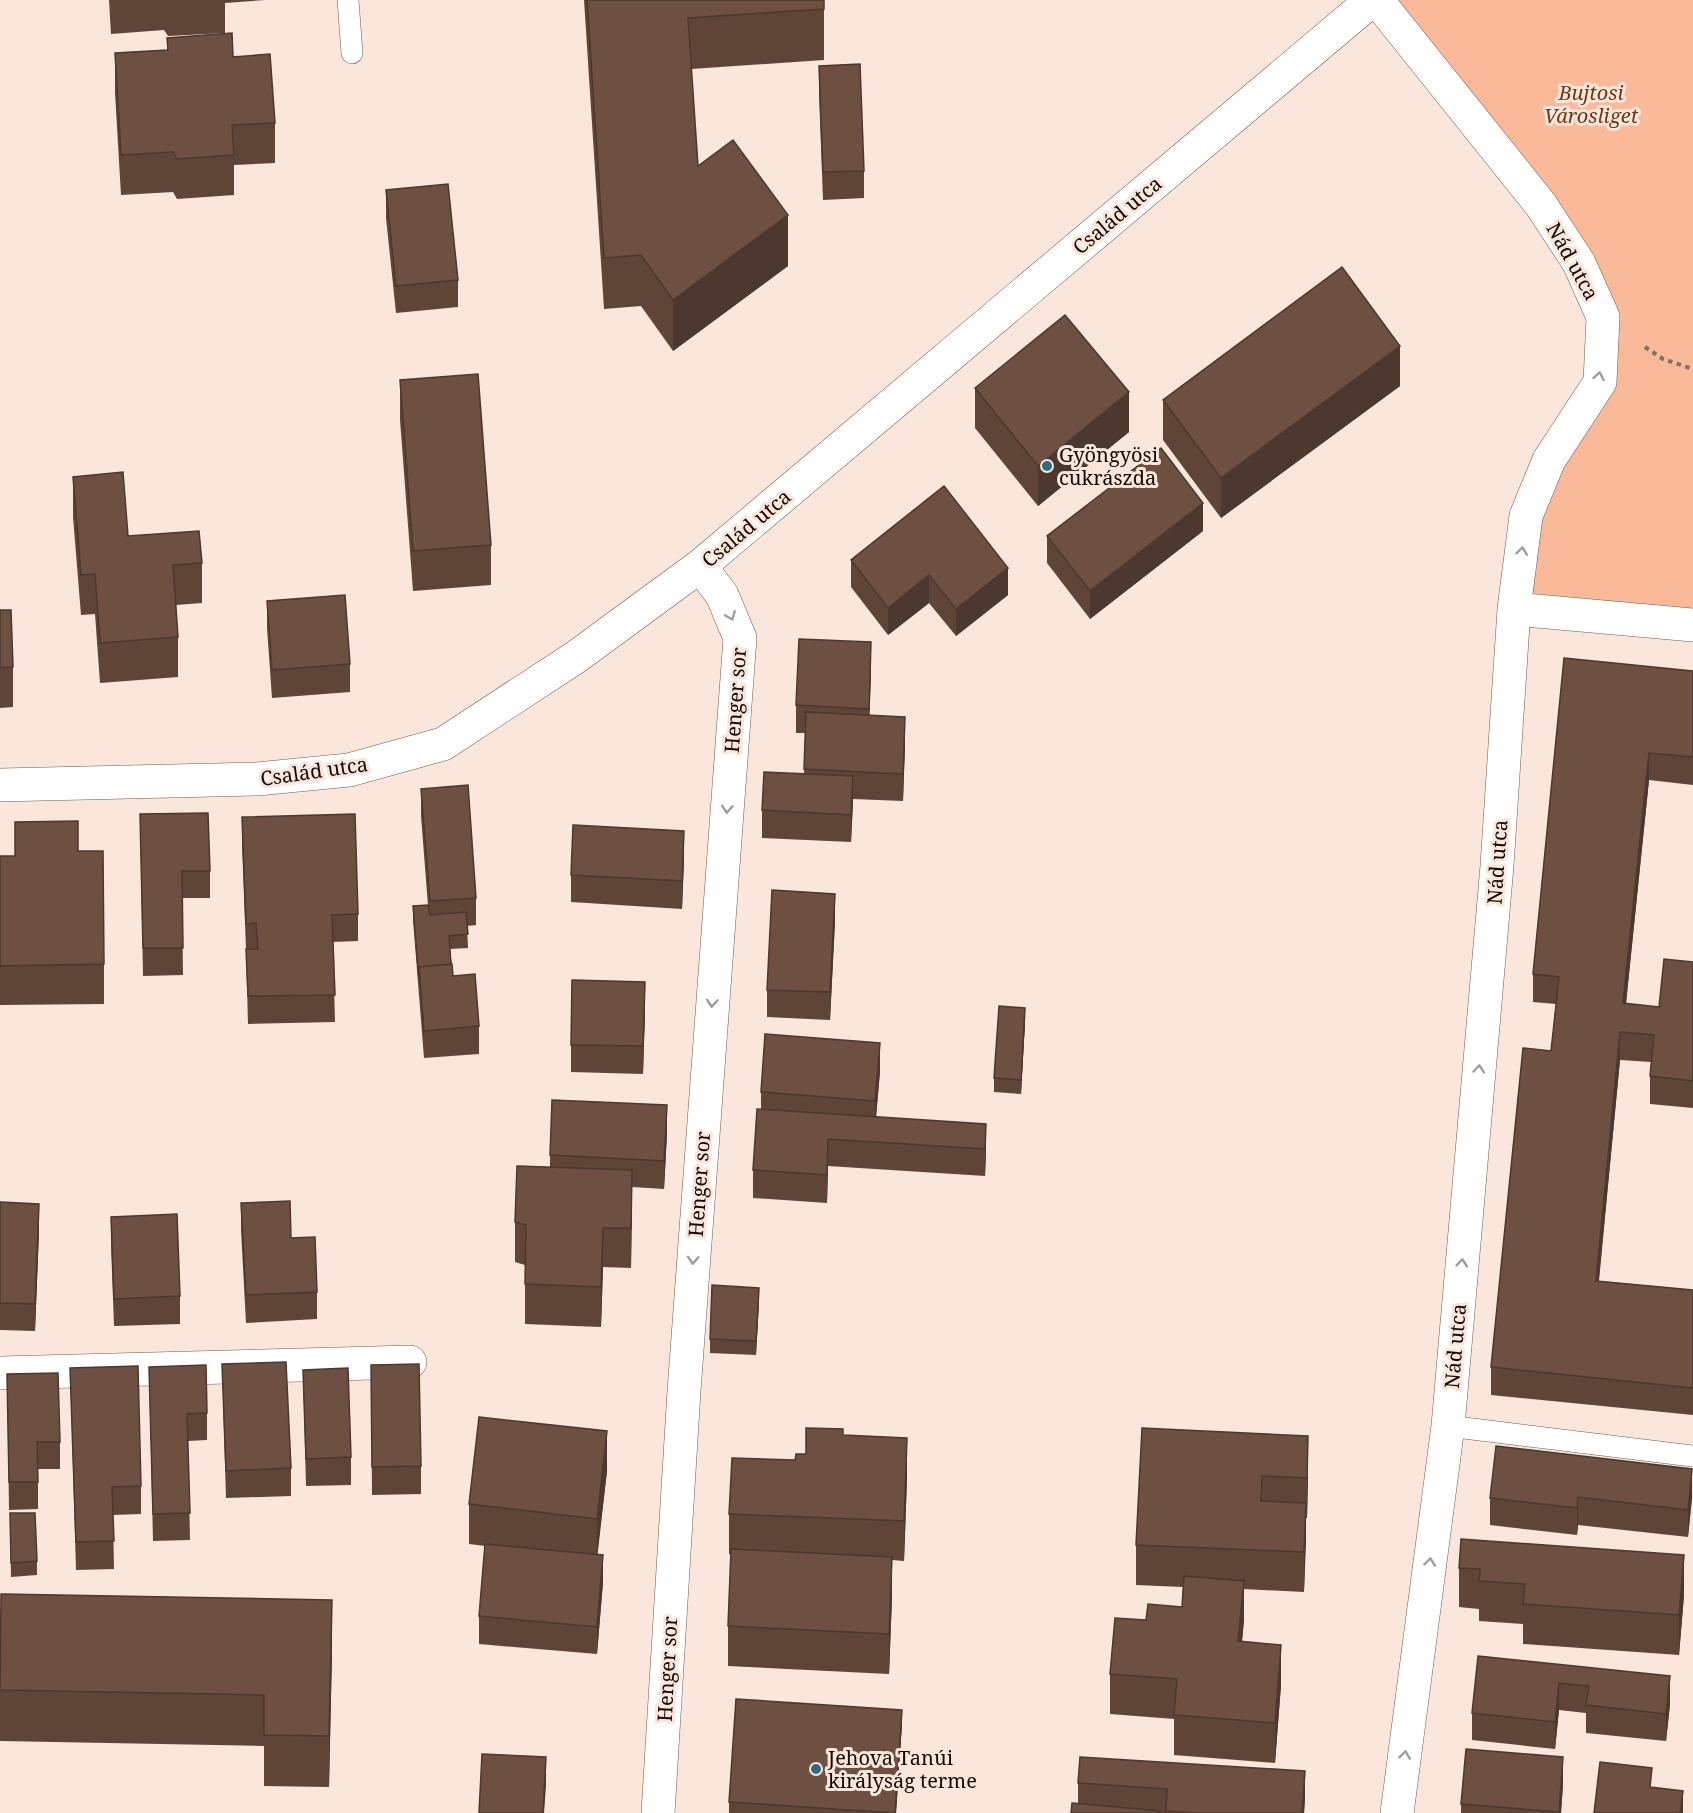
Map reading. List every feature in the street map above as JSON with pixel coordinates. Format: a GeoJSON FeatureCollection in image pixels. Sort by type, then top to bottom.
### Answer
{"type":"FeatureCollection","features":[{"type":"Feature","properties":{"kind":"street","name":"Család utca"},"geometry":{"type":"LineString","coordinates":[[0,784],[257,779],[348,770],[443,744],[576,657],[700,566],[1372,0]]}},
{"type":"Feature","properties":{"kind":"street","name":"Nád utca"},"geometry":{"type":"LineString","coordinates":[[1377,0],[1540,205],[1579,263],[1603,317],[1600,382],[1549,460],[1526,516],[1514,609],[1497,866],[1448,1426],[1397,1813]]}},
{"type":"Feature","properties":{"kind":"street","name":"Henger sor"},"geometry":{"type":"LineString","coordinates":[[658,1813],[684,1391],[740,638],[722,595],[700,566]]}},
{"type":"Feature","properties":{"kind":"street"},"geometry":{"type":"LineString","coordinates":[[1514,609],[1693,625]]}},
{"type":"Feature","properties":{"kind":"street"},"geometry":{"type":"LineString","coordinates":[[0,1373],[410,1362]]}},
{"type":"Feature","properties":{"kind":"lane"},"geometry":{"type":"LineString","coordinates":[[348,0],[352,53]]}},
{"type":"Feature","properties":{"kind":"lane"},"geometry":{"type":"LineString","coordinates":[[1448,1426],[1693,1456]]}},
{"type":"Feature","properties":{"kind":"green space","name":"Bujtosi Városliget"},"geometry":{"type":"Polygon","coordinates":[[[1377,0],[1693,0],[1693,625],[1514,609],[1526,516],[1600,382],[1603,317],[1377,0]]]}},
{"type":"Feature","properties":{"kind":"building"},"geometry":{"type":"Polygon","coordinates":[[[587,0],[824,0],[824,9],[688,18],[698,166],[733,140],[788,215],[673,300],[641,255],[604,258],[587,0]]]}},
{"type":"Feature","properties":{"kind":"building"},"geometry":{"type":"Polygon","coordinates":[[[232,33],[233,57],[270,54],[275,123],[232,125],[234,155],[177,159],[173,152],[121,155],[115,53],[168,50],[167,38],[232,33]]]}},
{"type":"Feature","properties":{"kind":"building"},"geometry":{"type":"Polygon","coordinates":[[[860,64],[864,171],[823,172],[819,66],[860,64]]]}},
{"type":"Feature","properties":{"kind":"building"},"geometry":{"type":"Polygon","coordinates":[[[448,184],[458,280],[396,286],[386,190],[448,184]]]}},
{"type":"Feature","properties":{"kind":"building"},"geometry":{"type":"Polygon","coordinates":[[[1342,267],[1400,346],[1221,478],[1163,400],[1342,267]]]}},
{"type":"Feature","properties":{"kind":"building"},"geometry":{"type":"Polygon","coordinates":[[[1065,315],[1129,392],[1038,466],[975,388],[1065,315]]]}},
{"type":"Feature","properties":{"kind":"building"},"geometry":{"type":"Polygon","coordinates":[[[478,374],[491,545],[413,551],[400,380],[478,374]]]}},
{"type":"Feature","properties":{"kind":"building"},"geometry":{"type":"Polygon","coordinates":[[[1161,448],[1203,503],[1090,591],[1047,536],[1161,448]]]}},
{"type":"Feature","properties":{"kind":"building"},"geometry":{"type":"Polygon","coordinates":[[[123,472],[128,536],[199,531],[202,563],[173,565],[178,637],[100,643],[95,574],[81,575],[73,477],[123,472]]]}},
{"type":"Feature","properties":{"kind":"building"},"geometry":{"type":"Polygon","coordinates":[[[944,486],[1008,568],[956,609],[929,575],[888,608],[851,560],[944,486]]]}},
{"type":"Feature","properties":{"kind":"building"},"geometry":{"type":"Polygon","coordinates":[[[345,595],[350,664],[272,670],[267,601],[345,595]]]}},
{"type":"Feature","properties":{"kind":"building"},"geometry":{"type":"Polygon","coordinates":[[[0,610],[11,610],[13,667],[0,668],[0,610]]]}},
{"type":"Feature","properties":{"kind":"building"},"geometry":{"type":"Polygon","coordinates":[[[799,639],[871,642],[869,709],[796,705],[799,639]]]}},
{"type":"Feature","properties":{"kind":"building"},"geometry":{"type":"Polygon","coordinates":[[[1564,658],[1693,671],[1693,757],[1649,753],[1623,1003],[1659,1007],[1664,959],[1693,962],[1693,1081],[1650,1076],[1654,1035],[1620,1032],[1596,1281],[1693,1290],[1693,1388],[1491,1367],[1523,1048],[1551,1051],[1559,977],[1533,974],[1564,658]]]}},
{"type":"Feature","properties":{"kind":"building"},"geometry":{"type":"Polygon","coordinates":[[[806,712],[905,717],[903,774],[804,769],[806,712]]]}},
{"type":"Feature","properties":{"kind":"building"},"geometry":{"type":"Polygon","coordinates":[[[764,772],[853,776],[851,815],[762,810],[764,772]]]}},
{"type":"Feature","properties":{"kind":"building"},"geometry":{"type":"Polygon","coordinates":[[[468,785],[476,898],[430,901],[421,789],[468,785]]]}},
{"type":"Feature","properties":{"kind":"building"},"geometry":{"type":"Polygon","coordinates":[[[208,813],[210,871],[182,871],[183,948],[143,948],[140,814],[208,813]]]}},
{"type":"Feature","properties":{"kind":"building"},"geometry":{"type":"Polygon","coordinates":[[[355,814],[358,914],[332,915],[335,995],[248,996],[246,949],[258,949],[256,923],[246,924],[242,817],[355,814]]]}},
{"type":"Feature","properties":{"kind":"building"},"geometry":{"type":"Polygon","coordinates":[[[78,821],[78,851],[103,851],[104,964],[0,966],[0,856],[15,856],[15,822],[78,821]]]}},
{"type":"Feature","properties":{"kind":"building"},"geometry":{"type":"Polygon","coordinates":[[[573,825],[684,831],[682,881],[571,875],[573,825]]]}},
{"type":"Feature","properties":{"kind":"building"},"geometry":{"type":"Polygon","coordinates":[[[772,890],[835,894],[830,992],[767,990],[772,890]]]}},
{"type":"Feature","properties":{"kind":"building"},"geometry":{"type":"Polygon","coordinates":[[[428,905],[430,915],[466,912],[468,934],[449,936],[451,964],[419,967],[419,980],[413,906],[428,905]]]}},
{"type":"Feature","properties":{"kind":"building"},"geometry":{"type":"Polygon","coordinates":[[[452,964],[453,976],[475,974],[479,1026],[424,1031],[419,967],[452,964]]]}},
{"type":"Feature","properties":{"kind":"building"},"geometry":{"type":"Polygon","coordinates":[[[572,980],[645,982],[643,1046],[571,1045],[572,980]]]}},
{"type":"Feature","properties":{"kind":"building"},"geometry":{"type":"Polygon","coordinates":[[[999,1006],[1025,1008],[1021,1080],[994,1078],[999,1006]]]}},
{"type":"Feature","properties":{"kind":"building"},"geometry":{"type":"Polygon","coordinates":[[[765,1034],[880,1043],[875,1101],[761,1092],[765,1034]]]}},
{"type":"Feature","properties":{"kind":"building"},"geometry":{"type":"Polygon","coordinates":[[[552,1100],[667,1105],[664,1161],[550,1155],[552,1100]]]}},
{"type":"Feature","properties":{"kind":"building"},"geometry":{"type":"Polygon","coordinates":[[[757,1109],[986,1124],[985,1149],[828,1139],[827,1175],[753,1170],[757,1109]]]}},
{"type":"Feature","properties":{"kind":"building"},"geometry":{"type":"Polygon","coordinates":[[[517,1166],[632,1170],[631,1228],[603,1228],[601,1287],[525,1284],[526,1225],[515,1222],[517,1166]]]}},
{"type":"Feature","properties":{"kind":"building"},"geometry":{"type":"Polygon","coordinates":[[[290,1201],[291,1238],[315,1237],[317,1292],[246,1295],[241,1203],[290,1201]]]}},
{"type":"Feature","properties":{"kind":"building"},"geometry":{"type":"Polygon","coordinates":[[[0,1202],[39,1204],[35,1304],[0,1303],[0,1202]]]}},
{"type":"Feature","properties":{"kind":"building"},"geometry":{"type":"Polygon","coordinates":[[[177,1214],[180,1296],[114,1299],[111,1217],[177,1214]]]}},
{"type":"Feature","properties":{"kind":"building"},"geometry":{"type":"Polygon","coordinates":[[[712,1285],[759,1288],[756,1341],[710,1339],[712,1285]]]}},
{"type":"Feature","properties":{"kind":"building"},"geometry":{"type":"Polygon","coordinates":[[[286,1362],[291,1468],[226,1471],[222,1364],[286,1362]]]}},
{"type":"Feature","properties":{"kind":"building"},"geometry":{"type":"Polygon","coordinates":[[[419,1364],[421,1466],[372,1467],[371,1365],[419,1364]]]}},
{"type":"Feature","properties":{"kind":"building"},"geometry":{"type":"Polygon","coordinates":[[[206,1365],[207,1413],[187,1414],[190,1513],[153,1514],[149,1367],[206,1365]]]}},
{"type":"Feature","properties":{"kind":"building"},"geometry":{"type":"Polygon","coordinates":[[[138,1366],[141,1486],[112,1487],[114,1541],[76,1542],[70,1368],[138,1366]]]}},
{"type":"Feature","properties":{"kind":"building"},"geometry":{"type":"Polygon","coordinates":[[[348,1368],[351,1457],[306,1459],[303,1370],[348,1368]]]}},
{"type":"Feature","properties":{"kind":"building"},"geometry":{"type":"Polygon","coordinates":[[[58,1373],[60,1442],[37,1442],[38,1482],[9,1482],[7,1374],[58,1373]]]}},
{"type":"Feature","properties":{"kind":"building"},"geometry":{"type":"Polygon","coordinates":[[[479,1417],[607,1431],[597,1519],[469,1504],[479,1417]]]}},
{"type":"Feature","properties":{"kind":"building"},"geometry":{"type":"Polygon","coordinates":[[[806,1428],[843,1429],[843,1435],[907,1438],[904,1521],[729,1514],[732,1458],[795,1460],[796,1454],[806,1454],[806,1428]]]}},
{"type":"Feature","properties":{"kind":"building"},"geometry":{"type":"Polygon","coordinates":[[[1142,1428],[1308,1436],[1307,1478],[1262,1476],[1261,1501],[1306,1503],[1304,1552],[1136,1545],[1142,1428]]]}},
{"type":"Feature","properties":{"kind":"building"},"geometry":{"type":"Polygon","coordinates":[[[1496,1446],[1692,1469],[1688,1510],[1578,1497],[1577,1508],[1490,1498],[1496,1446]]]}},
{"type":"Feature","properties":{"kind":"building"},"geometry":{"type":"Polygon","coordinates":[[[10,1513],[35,1513],[37,1561],[11,1563],[10,1513]]]}},
{"type":"Feature","properties":{"kind":"building"},"geometry":{"type":"Polygon","coordinates":[[[1461,1539],[1684,1555],[1679,1615],[1523,1604],[1525,1584],[1479,1581],[1480,1569],[1459,1568],[1461,1539]]]}},
{"type":"Feature","properties":{"kind":"building"},"geometry":{"type":"Polygon","coordinates":[[[485,1544],[603,1555],[597,1627],[479,1616],[485,1544]]]}},
{"type":"Feature","properties":{"kind":"building"},"geometry":{"type":"Polygon","coordinates":[[[731,1549],[892,1557],[889,1634],[728,1626],[731,1549]]]}},
{"type":"Feature","properties":{"kind":"building"},"geometry":{"type":"Polygon","coordinates":[[[1184,1576],[1244,1581],[1238,1641],[1281,1645],[1275,1723],[1174,1715],[1177,1679],[1110,1674],[1115,1618],[1146,1620],[1148,1604],[1182,1607],[1184,1576]]]}},
{"type":"Feature","properties":{"kind":"building"},"geometry":{"type":"Polygon","coordinates":[[[1,1594],[332,1600],[329,1736],[264,1735],[264,1695],[0,1690],[1,1594]]]}},
{"type":"Feature","properties":{"kind":"building"},"geometry":{"type":"Polygon","coordinates":[[[1478,1656],[1670,1676],[1666,1714],[1586,1705],[1589,1686],[1559,1683],[1555,1722],[1472,1713],[1478,1656]]]}},
{"type":"Feature","properties":{"kind":"building","name":"Jehova Tanúi királyság terme"},"geometry":{"type":"Polygon","coordinates":[[[736,1699],[902,1710],[895,1813],[729,1802],[736,1699]]]}},
{"type":"Feature","properties":{"kind":"building"},"geometry":{"type":"Polygon","coordinates":[[[1466,1749],[1563,1757],[1559,1812],[1461,1804],[1466,1749]]]}},
{"type":"Feature","properties":{"kind":"building"},"geometry":{"type":"Polygon","coordinates":[[[482,1754],[546,1757],[543,1813],[479,1813],[482,1754]]]}},
{"type":"Feature","properties":{"kind":"building"},"geometry":{"type":"Polygon","coordinates":[[[1080,1757],[1305,1771],[1302,1813],[1166,1811],[1167,1789],[1078,1783],[1080,1757]]]}},
{"type":"Feature","properties":{"kind":"building"},"geometry":{"type":"Polygon","coordinates":[[[1600,1762],[1652,1768],[1650,1787],[1683,1791],[1680,1813],[1594,1813],[1600,1762]]]}},
{"type":"Feature","properties":{"kind":"building"},"geometry":{"type":"Polygon","coordinates":[[[1072,1803],[1160,1811],[1160,1813],[1071,1813],[1072,1803]]]}},
{"type":"Feature","properties":{"kind":"place","name":"Gyöngyösi cukrászda"},"geometry":{"type":"Point","coordinates":[1047,466]}},
{"type":"Feature","properties":{"kind":"place","name":"Jehova Tanúi királyság terme"},"geometry":{"type":"Point","coordinates":[816,1769]}}]}
